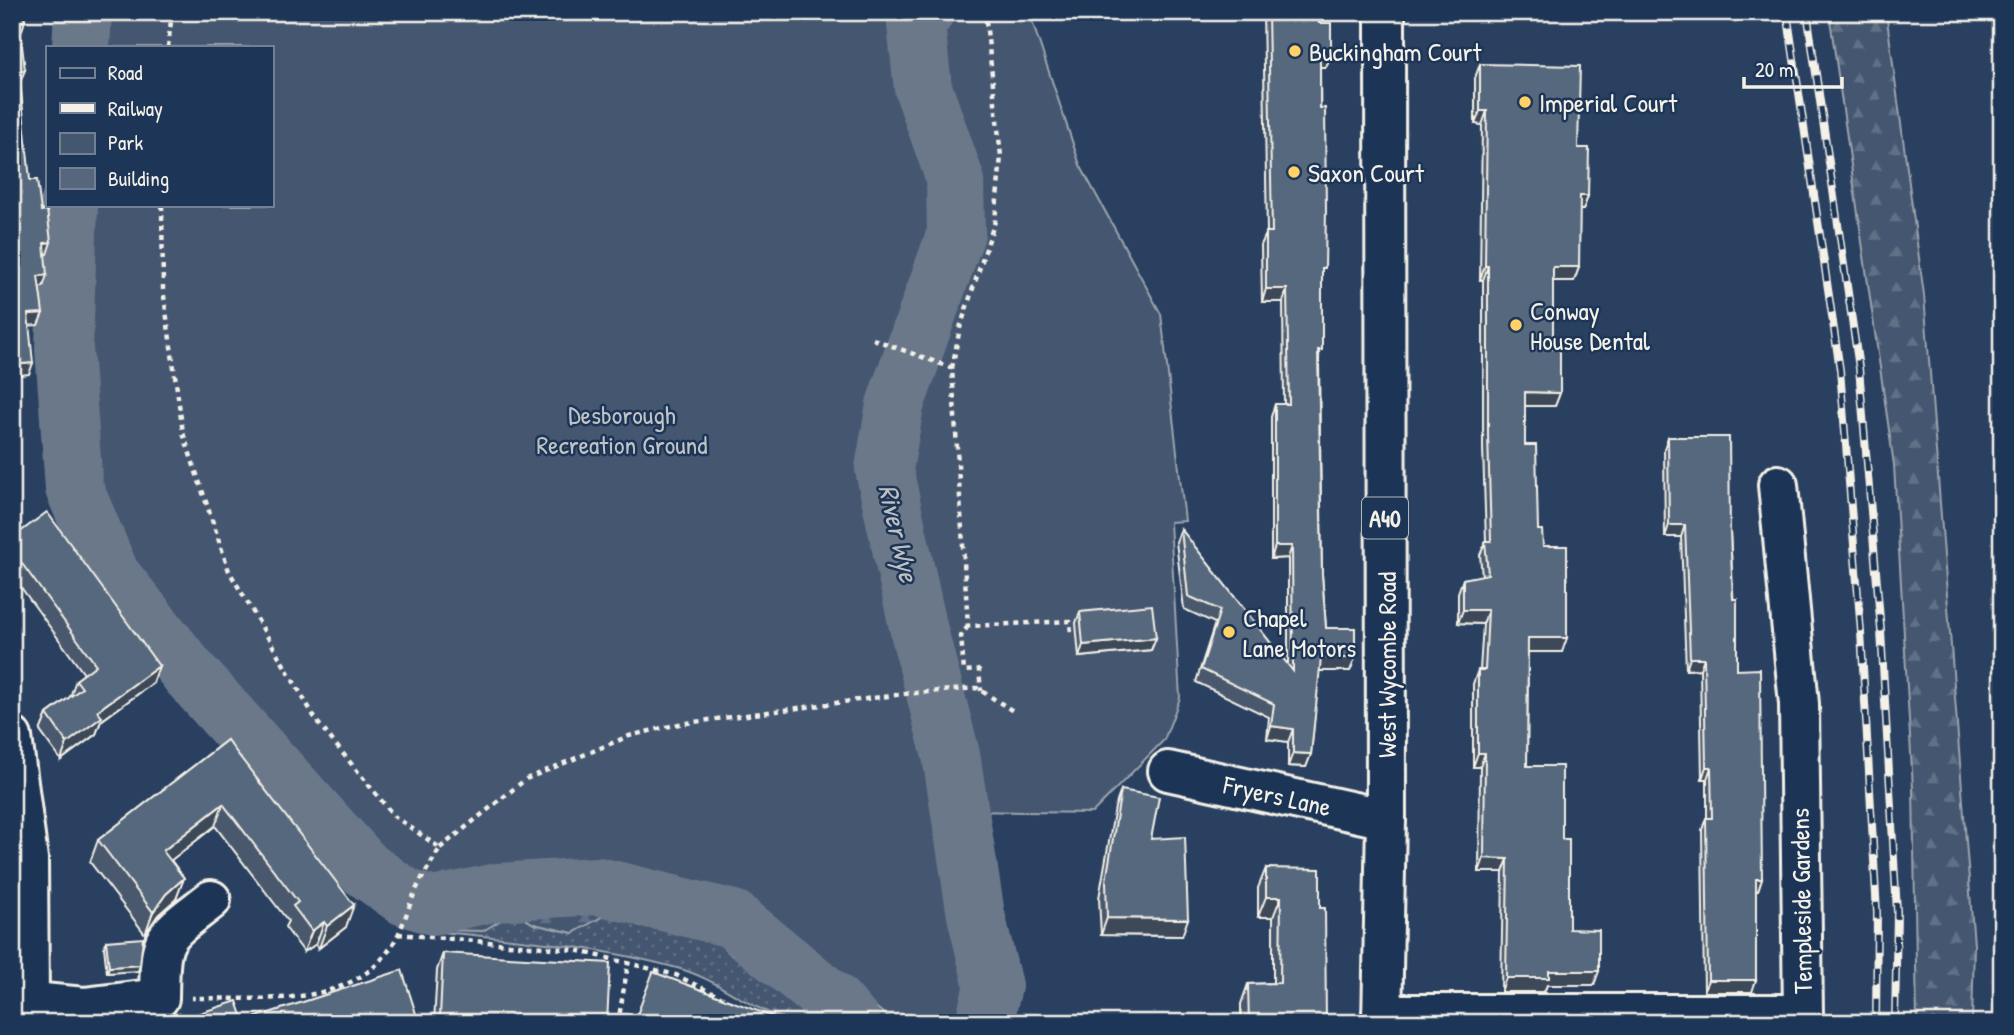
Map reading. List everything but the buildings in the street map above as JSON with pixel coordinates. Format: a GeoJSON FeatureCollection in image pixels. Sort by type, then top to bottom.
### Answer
{"type":"FeatureCollection","features":[{"type":"Feature","properties":{"kind":"street","name":"West Wycombe Road"},"geometry":{"type":"LineString","coordinates":[[1382,1018],[1386,818],[1385,12]]}},
{"type":"Feature","properties":{"kind":"street","name":"Templeside Gardens"},"geometry":{"type":"LineString","coordinates":[[1382,1018],[1803,1014],[1799,704],[1778,485]]}},
{"type":"Feature","properties":{"kind":"street"},"geometry":{"type":"LineString","coordinates":[[12,737],[28,859],[20,1002],[86,1015],[159,998],[163,942],[170,932],[211,900]]}},
{"type":"Feature","properties":{"kind":"street","name":"Fryers Lane"},"geometry":{"type":"LineString","coordinates":[[1168,771],[1386,818]]}},
{"type":"Feature","properties":{"kind":"path"},"geometry":{"type":"LineString","coordinates":[[168,46],[172,12]]}},
{"type":"Feature","properties":{"kind":"path"},"geometry":{"type":"LineString","coordinates":[[979,689],[979,670],[964,671],[961,636],[968,626],[952,368],[960,328],[995,221],[1001,156],[985,12]]}},
{"type":"Feature","properties":{"kind":"path"},"geometry":{"type":"LineString","coordinates":[[162,206],[163,289],[183,433],[229,571],[318,723],[394,816],[440,848]]}},
{"type":"Feature","properties":{"kind":"path"},"geometry":{"type":"LineString","coordinates":[[873,339],[952,368]]}},
{"type":"Feature","properties":{"kind":"path"},"geometry":{"type":"LineString","coordinates":[[968,626],[1070,621],[1071,635]]}},
{"type":"Feature","properties":{"kind":"path"},"geometry":{"type":"LineString","coordinates":[[159,998],[304,996],[355,982],[376,969],[398,934],[417,888],[440,848],[526,779],[629,736],[679,724],[903,694],[979,689],[1013,711]]}},
{"type":"Feature","properties":{"kind":"path"},"geometry":{"type":"LineString","coordinates":[[398,934],[575,950],[676,975],[737,1005]]}},
{"type":"Feature","properties":{"kind":"path"},"geometry":{"type":"LineString","coordinates":[[618,1023],[628,964]]}},
{"type":"Feature","properties":{"kind":"green space","name":"Desborough Recreation Ground"},"geometry":{"type":"Polygon","coordinates":[[[75,12],[1029,12],[1080,165],[1161,314],[1185,521],[1170,522],[1180,698],[1164,740],[1092,813],[969,811],[952,708],[932,708],[983,977],[977,1023],[895,1023],[804,948],[722,895],[705,886],[626,864],[610,866],[586,880],[564,884],[421,893],[412,876],[406,917],[382,910],[370,885],[112,586],[84,540],[71,489],[61,389],[65,206],[273,206],[273,46],[72,46],[75,12]]]}},
{"type":"Feature","properties":{"kind":"green space"},"geometry":{"type":"Polygon","coordinates":[[[1829,12],[1886,12],[1924,295],[1974,945],[1972,1023],[1917,1023],[1913,788],[1894,465],[1829,12]]]}},
{"type":"Feature","properties":{"kind":"green space"},"geometry":{"type":"Polygon","coordinates":[[[533,792],[891,948],[983,977],[977,1023],[819,1023],[783,973],[733,956],[705,930],[690,926],[670,931],[638,925],[610,912],[573,933],[534,924],[514,912],[483,931],[443,930],[425,914],[434,886],[533,792]]]}},
{"type":"Feature","properties":{"kind":"green space"},"geometry":{"type":"Polygon","coordinates":[[[514,912],[534,924],[573,933],[610,912],[638,925],[670,931],[690,926],[705,930],[733,956],[783,973],[819,1023],[778,1016],[696,974],[645,960],[549,943],[419,930],[425,914],[443,930],[503,917],[514,912]]]}},
{"type":"Feature","properties":{"kind":"waterway"},"geometry":{"type":"LineString","coordinates":[[81,46],[83,12]]}},
{"type":"Feature","properties":{"kind":"waterway","name":"River Wye"},"geometry":{"type":"LineString","coordinates":[[925,12],[916,24],[923,88],[955,179],[956,233],[895,405],[884,469],[919,631],[951,755],[976,915],[993,986],[984,1023]]}},
{"type":"Feature","properties":{"kind":"waterway"},"geometry":{"type":"LineString","coordinates":[[69,206],[64,349],[74,488],[111,575],[189,673],[365,869],[405,897],[433,906],[497,892],[598,886],[733,919],[835,1003],[852,1023]]}},
{"type":"Feature","properties":{"kind":"railway"},"geometry":{"type":"LineString","coordinates":[[1787,12],[1840,370],[1861,632],[1877,913],[1876,1023]]}},
{"type":"Feature","properties":{"kind":"railway"},"geometry":{"type":"LineString","coordinates":[[1807,12],[1859,368],[1881,631],[1897,912],[1895,1023]]}},
{"type":"Feature","properties":{"kind":"place","name":"Buckingham Court"},"geometry":{"type":"Point","coordinates":[1295,51]}},
{"type":"Feature","properties":{"kind":"place","name":"Imperial Court"},"geometry":{"type":"Point","coordinates":[1525,102]}},
{"type":"Feature","properties":{"kind":"place","name":"Saxon Court"},"geometry":{"type":"Point","coordinates":[1294,172]}},
{"type":"Feature","properties":{"kind":"place","name":"Conway House Dental"},"geometry":{"type":"Point","coordinates":[1516,325]}},
{"type":"Feature","properties":{"kind":"place","name":"Chapel Lane Motors"},"geometry":{"type":"Point","coordinates":[1229,632]}}]}
